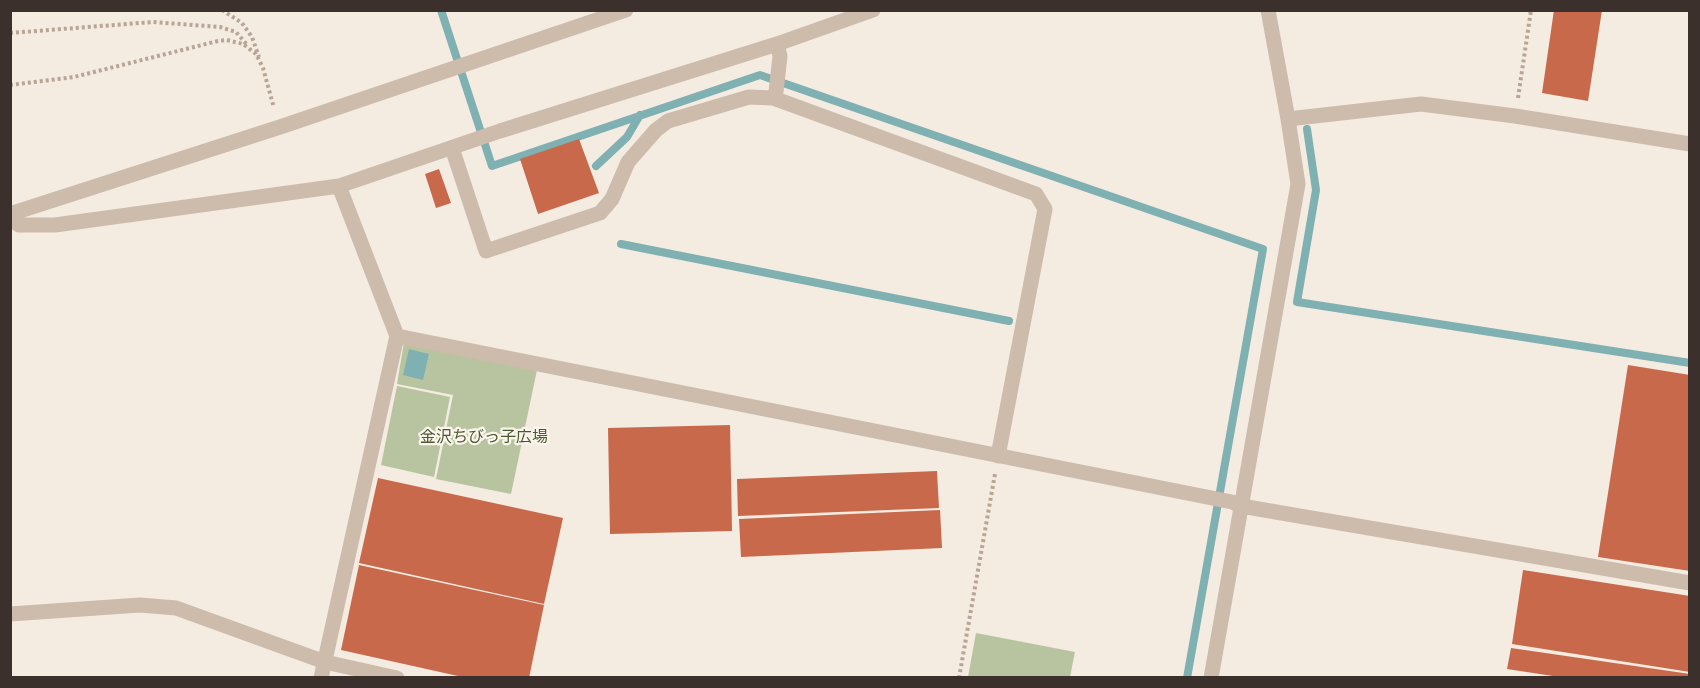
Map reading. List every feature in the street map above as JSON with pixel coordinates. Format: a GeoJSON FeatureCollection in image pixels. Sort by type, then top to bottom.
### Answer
{"type":"FeatureCollection","features":[{"type":"Feature","properties":{"kind":"street"},"geometry":{"type":"LineString","coordinates":[[626,10],[10,216],[19,225],[55,225],[339,186],[500,131],[778,50],[873,10]]}},
{"type":"Feature","properties":{"kind":"street"},"geometry":{"type":"LineString","coordinates":[[1211,678],[1237,504],[1298,184],[1268,10]]}},
{"type":"Feature","properties":{"kind":"street"},"geometry":{"type":"LineString","coordinates":[[775,95],[778,50]]}},
{"type":"Feature","properties":{"kind":"street"},"geometry":{"type":"LineString","coordinates":[[459,145],[486,252],[600,213],[612,199],[628,162],[656,130],[668,121],[749,97],[775,95],[1036,194],[1045,209],[998,456]]}},
{"type":"Feature","properties":{"kind":"street"},"geometry":{"type":"LineString","coordinates":[[1288,119],[1420,104],[1515,116],[1689,144]]}},
{"type":"Feature","properties":{"kind":"street"},"geometry":{"type":"LineString","coordinates":[[321,678],[397,336],[339,186]]}},
{"type":"Feature","properties":{"kind":"street"},"geometry":{"type":"LineString","coordinates":[[397,336],[1237,504],[1689,583]]}},
{"type":"Feature","properties":{"kind":"street"},"geometry":{"type":"LineString","coordinates":[[10,614],[140,605],[176,608],[325,662],[397,678]]}},
{"type":"Feature","properties":{"kind":"path"},"geometry":{"type":"LineString","coordinates":[[222,10],[242,23],[252,37],[280,127]]}},
{"type":"Feature","properties":{"kind":"path"},"geometry":{"type":"LineString","coordinates":[[1515,116],[1531,10]]}},
{"type":"Feature","properties":{"kind":"path"},"geometry":{"type":"LineString","coordinates":[[10,33],[153,22],[220,27],[236,32],[256,54],[263,68]]}},
{"type":"Feature","properties":{"kind":"path"},"geometry":{"type":"LineString","coordinates":[[10,84],[74,77],[218,41],[227,40],[243,44],[256,54]]}},
{"type":"Feature","properties":{"kind":"path"},"geometry":{"type":"LineString","coordinates":[[959,678],[998,456]]}},
{"type":"Feature","properties":{"kind":"green space","name":"金沢ちびっ子広場"},"geometry":{"type":"Polygon","coordinates":[[[404,342],[537,370],[511,494],[436,479],[453,395],[397,384],[404,342]]]}},
{"type":"Feature","properties":{"kind":"green space"},"geometry":{"type":"Polygon","coordinates":[[[397,386],[450,397],[434,477],[381,465],[397,386]]]}},
{"type":"Feature","properties":{"kind":"green space"},"geometry":{"type":"Polygon","coordinates":[[[976,633],[1075,652],[1070,677],[968,677],[976,633]]]}},
{"type":"Feature","properties":{"kind":"water"},"geometry":{"type":"Polygon","coordinates":[[[409,349],[429,354],[423,380],[403,375],[409,349]]]}},
{"type":"Feature","properties":{"kind":"building"},"geometry":{"type":"Polygon","coordinates":[[[1554,10],[1602,10],[1588,101],[1542,93],[1554,10]]]}},
{"type":"Feature","properties":{"kind":"building"},"geometry":{"type":"Polygon","coordinates":[[[579,139],[599,193],[538,214],[520,159],[579,139]]]}},
{"type":"Feature","properties":{"kind":"building"},"geometry":{"type":"Polygon","coordinates":[[[439,169],[451,203],[436,208],[425,174],[439,169]]]}},
{"type":"Feature","properties":{"kind":"building"},"geometry":{"type":"Polygon","coordinates":[[[1628,365],[1690,375],[1690,571],[1598,557],[1628,365]]]}},
{"type":"Feature","properties":{"kind":"building"},"geometry":{"type":"Polygon","coordinates":[[[730,425],[732,531],[610,534],[608,428],[730,425]]]}},
{"type":"Feature","properties":{"kind":"building"},"geometry":{"type":"Polygon","coordinates":[[[937,471],[939,508],[738,516],[737,479],[937,471]]]}},
{"type":"Feature","properties":{"kind":"building"},"geometry":{"type":"Polygon","coordinates":[[[378,478],[563,518],[544,604],[359,563],[378,478]]]}},
{"type":"Feature","properties":{"kind":"building"},"geometry":{"type":"Polygon","coordinates":[[[940,510],[942,548],[741,557],[739,519],[940,510]]]}},
{"type":"Feature","properties":{"kind":"building"},"geometry":{"type":"Polygon","coordinates":[[[359,565],[544,605],[529,678],[467,678],[341,650],[359,565]]]}},
{"type":"Feature","properties":{"kind":"building"},"geometry":{"type":"Polygon","coordinates":[[[1523,570],[1690,596],[1690,672],[1512,644],[1523,570]]]}},
{"type":"Feature","properties":{"kind":"building"},"geometry":{"type":"Polygon","coordinates":[[[1511,648],[1690,674],[1690,678],[1566,678],[1507,669],[1511,648]]]}},
{"type":"Feature","properties":{"kind":"waterway"},"geometry":{"type":"LineString","coordinates":[[441,10],[492,166],[760,75],[1263,249],[1187,678]]}},
{"type":"Feature","properties":{"kind":"waterway"},"geometry":{"type":"LineString","coordinates":[[596,166],[627,137],[640,115]]}},
{"type":"Feature","properties":{"kind":"waterway"},"geometry":{"type":"LineString","coordinates":[[1307,129],[1316,190],[1297,302],[1690,363]]}},
{"type":"Feature","properties":{"kind":"waterway"},"geometry":{"type":"LineString","coordinates":[[621,244],[1009,321]]}}]}
